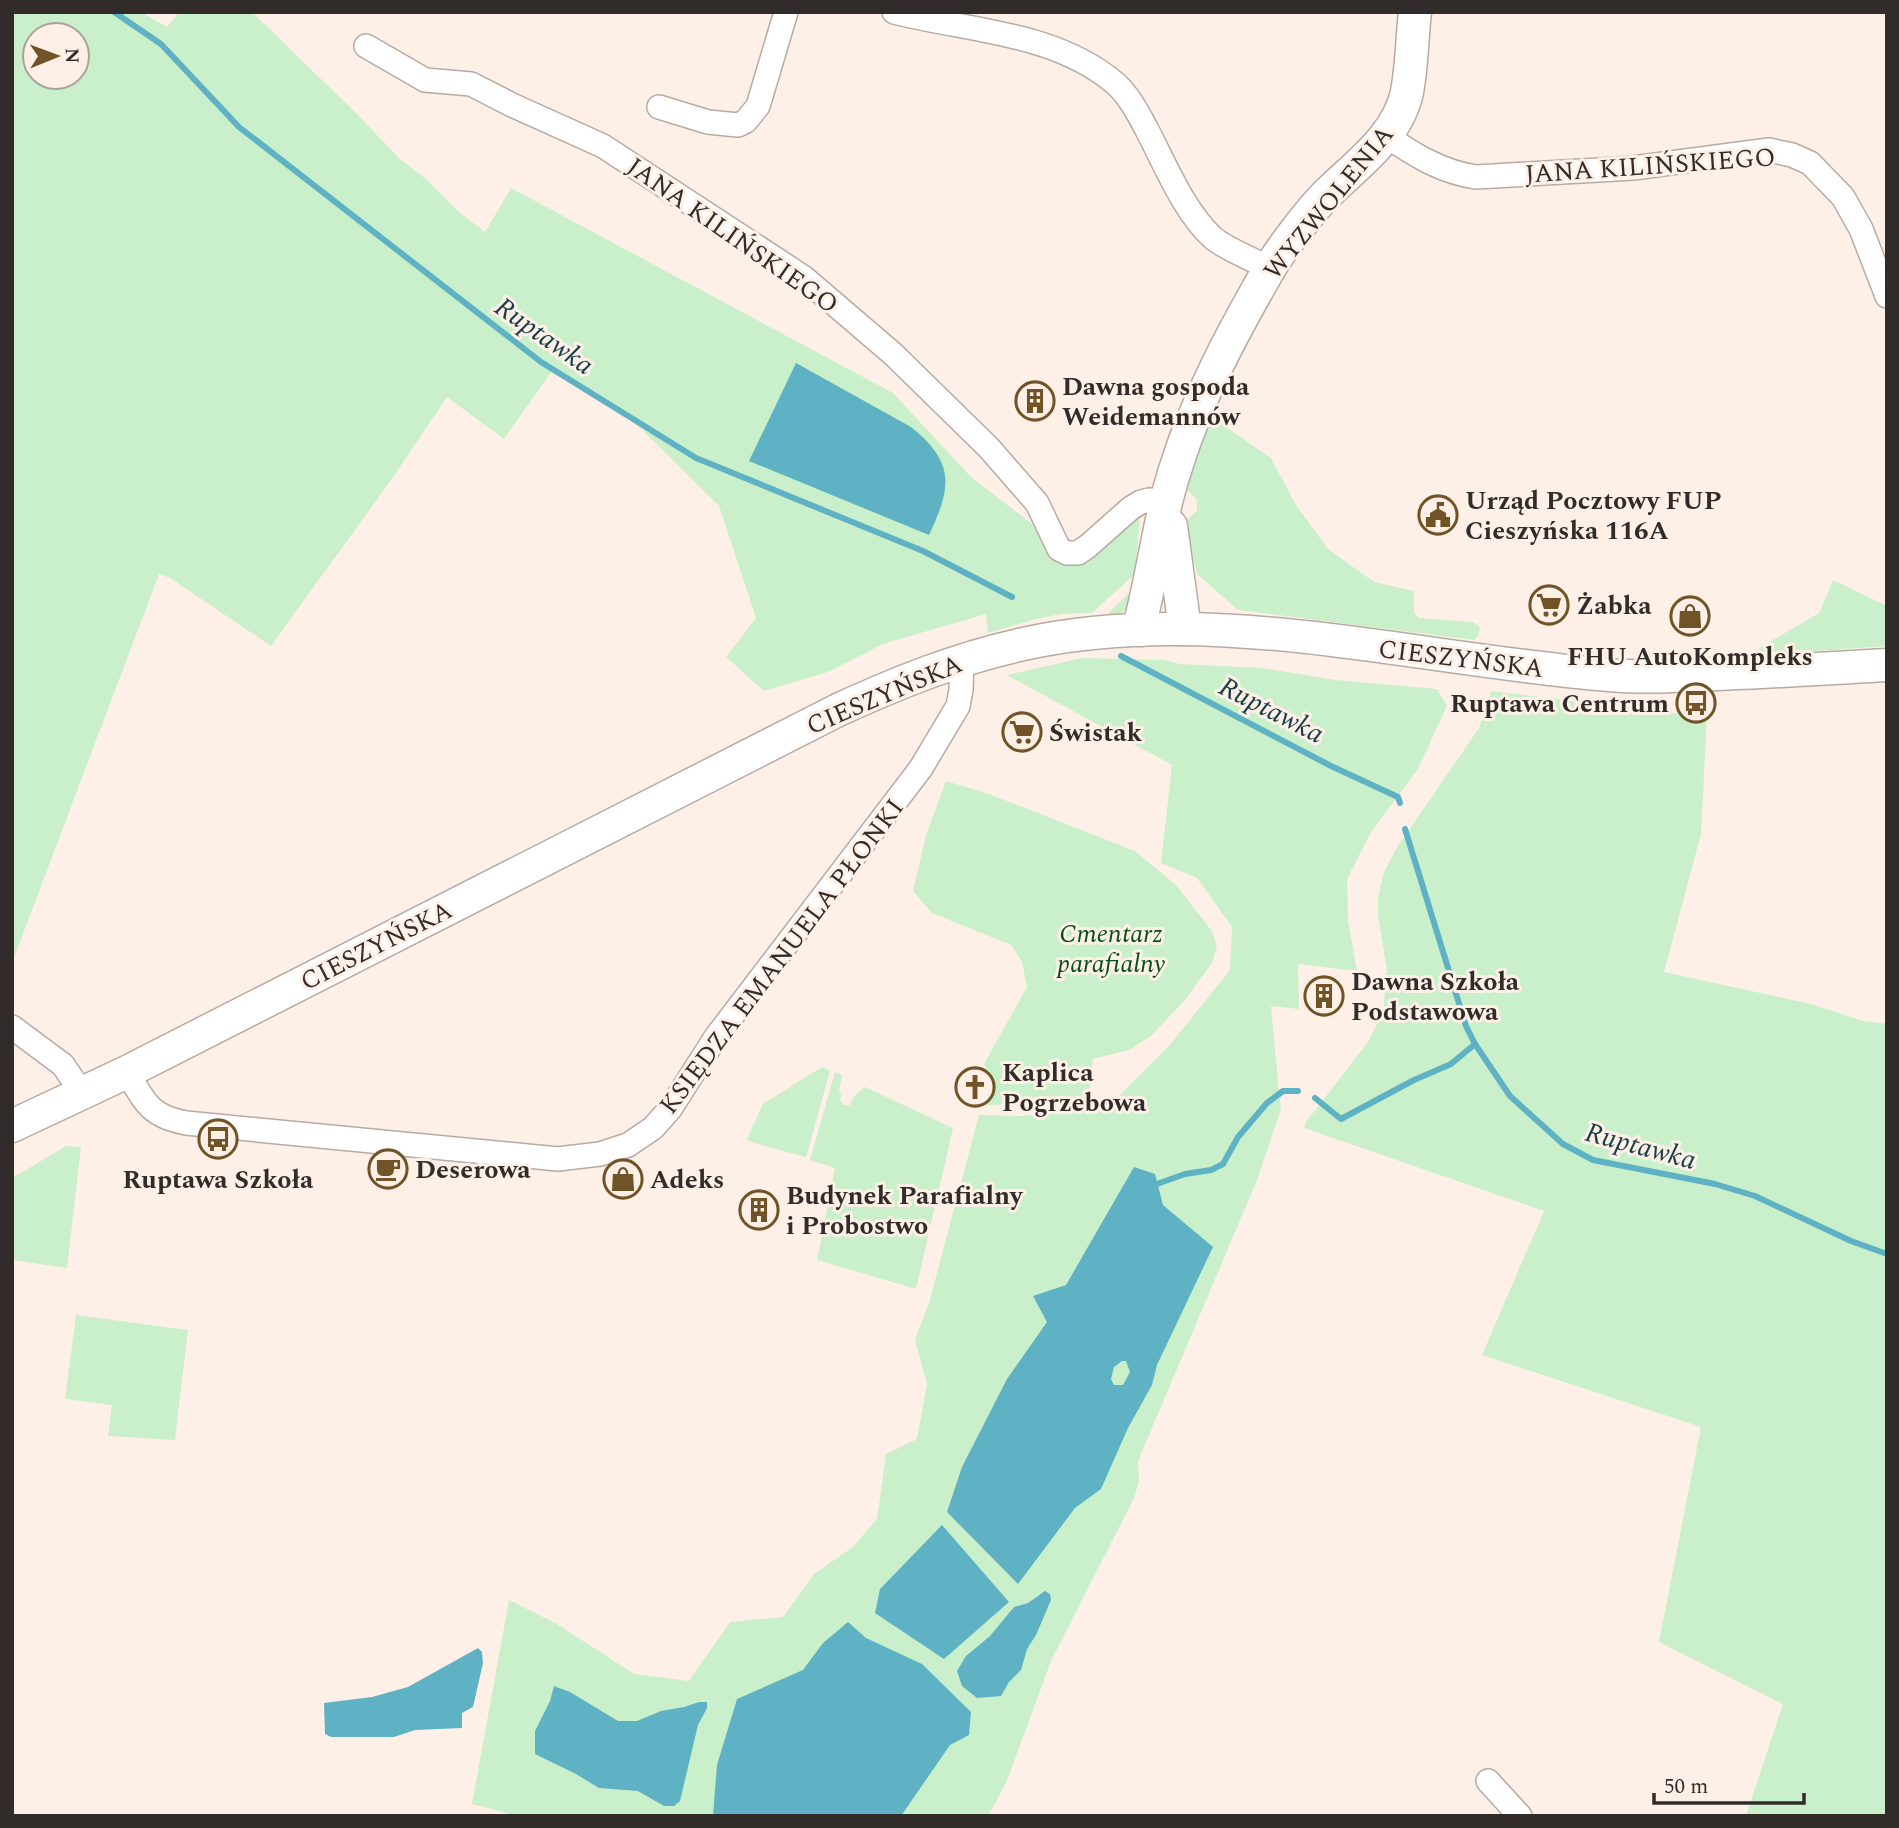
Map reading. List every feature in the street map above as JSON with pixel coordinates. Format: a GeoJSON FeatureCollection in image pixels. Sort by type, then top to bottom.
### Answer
{"type":"FeatureCollection","features":[{"type":"Feature","properties":{"kind":"main road","name":"WYZWOLENIA"},"geometry":{"type":"LineString","coordinates":[[1141,631],[1167,501],[1191,424],[1217,366],[1269,269],[1328,193],[1370,155],[1386,136],[1407,92],[1415,12]]}},
{"type":"Feature","properties":{"kind":"main road","name":"WYZWOLENIA"},"geometry":{"type":"LineString","coordinates":[[1167,501],[1185,629]]}},
{"type":"Feature","properties":{"kind":"main road","name":"CIESZYŃSKA"},"geometry":{"type":"LineString","coordinates":[[12,1126],[127,1072],[838,710],[898,682],[962,660],[1045,640],[1185,629],[1264,633],[1480,662],[1644,677],[1887,665]]}},
{"type":"Feature","properties":{"kind":"street"},"geometry":{"type":"LineString","coordinates":[[659,107],[708,122],[738,125],[746,121],[758,106],[786,12]]}},
{"type":"Feature","properties":{"kind":"street"},"geometry":{"type":"LineString","coordinates":[[894,12],[1026,39],[1067,54],[1096,69],[1117,86],[1133,105],[1191,213],[1214,238],[1269,269]]}},
{"type":"Feature","properties":{"kind":"street","name":"JANA KILIŃSKIEGO"},"geometry":{"type":"LineString","coordinates":[[366,46],[425,80],[471,84],[603,146],[803,277],[894,354],[996,456],[1037,503],[1059,549],[1067,553],[1077,553],[1088,547],[1141,502],[1167,501]]}},
{"type":"Feature","properties":{"kind":"street","name":"JANA KILIŃSKIEGO"},"geometry":{"type":"LineString","coordinates":[[1386,136],[1434,166],[1456,174],[1476,177],[1633,168],[1769,150],[1792,155],[1810,163],[1843,197],[1861,229],[1887,296]]}},
{"type":"Feature","properties":{"kind":"street","name":"KSIĘDZA EMANUELA PŁONKI"},"geometry":{"type":"LineString","coordinates":[[127,1072],[148,1106],[164,1119],[186,1123],[558,1159],[600,1154],[628,1145],[653,1128],[670,1109],[716,1037],[921,768],[958,706],[962,660]]}},
{"type":"Feature","properties":{"kind":"street"},"geometry":{"type":"LineString","coordinates":[[12,1027],[63,1065],[82,1093]]}},
{"type":"Feature","properties":{"kind":"street"},"geometry":{"type":"LineString","coordinates":[[1488,1781],[1520,1816]]}},
{"type":"Feature","properties":{"kind":"green space"},"geometry":{"type":"Polygon","coordinates":[[[12,12],[141,12],[167,27],[179,12],[252,12],[400,159],[485,232],[511,188],[893,393],[971,477],[1036,527],[1059,564],[1069,564],[1140,515],[1135,574],[1092,613],[1061,614],[988,633],[986,614],[883,644],[828,672],[764,691],[726,657],[756,618],[719,506],[621,409],[554,368],[504,439],[447,397],[391,480],[271,646],[170,578],[159,574],[12,963],[12,12]]]}},
{"type":"Feature","properties":{"kind":"green space"},"geometry":{"type":"Polygon","coordinates":[[[1209,422],[1223,425],[1271,458],[1296,505],[1328,549],[1374,582],[1414,591],[1414,613],[1419,618],[1473,622],[1480,627],[1478,636],[1474,640],[1238,610],[1197,574],[1192,553],[1187,553],[1186,520],[1197,511],[1197,500],[1185,488],[1209,422]]]}},
{"type":"Feature","properties":{"kind":"green space"},"geometry":{"type":"Polygon","coordinates":[[[1833,580],[1887,606],[1887,646],[1755,655],[1761,647],[1819,613],[1833,580]]]}},
{"type":"Feature","properties":{"kind":"green space"},"geometry":{"type":"Polygon","coordinates":[[[1141,581],[1123,612],[1100,621],[1141,581]]]}},
{"type":"Feature","properties":{"kind":"green space"},"geometry":{"type":"Polygon","coordinates":[[[1082,658],[1164,660],[1180,664],[1262,668],[1335,680],[1437,689],[1447,706],[1418,769],[1371,832],[1347,879],[1348,920],[1357,971],[1298,964],[1299,1009],[1271,1006],[1279,1092],[1283,1091],[1281,1109],[1257,1180],[1138,1461],[1139,1481],[1134,1498],[1051,1661],[1006,1783],[988,1816],[518,1816],[472,1804],[509,1600],[557,1624],[634,1674],[689,1681],[730,1622],[783,1617],[814,1574],[853,1547],[877,1519],[886,1454],[917,1439],[927,1384],[915,1340],[929,1303],[979,1115],[1022,1116],[1108,1107],[1169,1046],[1230,970],[1232,927],[1197,878],[1161,863],[1172,765],[1007,675],[1082,658]]]}},
{"type":"Feature","properties":{"kind":"green space"},"geometry":{"type":"Polygon","coordinates":[[[1491,691],[1707,717],[1701,834],[1664,972],[1811,1004],[1863,1021],[1887,1024],[1886,1816],[1746,1816],[1783,1704],[1659,1642],[1701,1427],[1482,1355],[1544,1211],[1304,1128],[1368,1042],[1383,1012],[1387,970],[1378,916],[1378,897],[1384,872],[1396,849],[1479,728],[1491,691]]]}},
{"type":"Feature","properties":{"kind":"green space","name":"Cmentarz parafialny"},"geometry":{"type":"Polygon","coordinates":[[[946,781],[989,794],[1135,851],[1176,885],[1212,931],[1217,947],[1212,963],[1184,1001],[1151,1036],[1129,1050],[1093,1059],[1089,1099],[976,1106],[994,1081],[984,1064],[1027,987],[1022,962],[1011,945],[932,913],[913,891],[926,835],[946,781]]]}},
{"type":"Feature","properties":{"kind":"green space"},"geometry":{"type":"Polygon","coordinates":[[[822,1067],[830,1071],[806,1157],[747,1139],[763,1104],[822,1067]]]}},
{"type":"Feature","properties":{"kind":"green space"},"geometry":{"type":"Polygon","coordinates":[[[835,1072],[842,1075],[839,1092],[842,1093],[840,1100],[843,1105],[850,1105],[854,1096],[865,1087],[953,1128],[916,1289],[817,1260],[835,1168],[810,1160],[835,1072]]]}},
{"type":"Feature","properties":{"kind":"green space"},"geometry":{"type":"Polygon","coordinates":[[[66,1146],[81,1147],[67,1268],[12,1260],[14,1177],[66,1146]]]}},
{"type":"Feature","properties":{"kind":"green space"},"geometry":{"type":"Polygon","coordinates":[[[76,1315],[188,1330],[175,1440],[108,1436],[112,1405],[65,1399],[76,1315]]]}},
{"type":"Feature","properties":{"kind":"water"},"geometry":{"type":"Polygon","coordinates":[[[796,363],[911,427],[936,452],[945,477],[945,490],[929,535],[749,461],[796,363]]]}},
{"type":"Feature","properties":{"kind":"water"},"geometry":{"type":"Polygon","coordinates":[[[1134,1167],[1155,1174],[1163,1205],[1213,1247],[1157,1365],[1152,1385],[1128,1428],[1101,1489],[1075,1508],[1018,1584],[947,1512],[962,1467],[1007,1379],[1047,1322],[1033,1296],[1066,1285],[1134,1167]],[[1126,1361],[1114,1367],[1111,1379],[1114,1385],[1123,1385],[1130,1372],[1126,1361]]]}},
{"type":"Feature","properties":{"kind":"water"},"geometry":{"type":"Polygon","coordinates":[[[942,1525],[1009,1602],[944,1659],[875,1613],[880,1589],[942,1525]]]}},
{"type":"Feature","properties":{"kind":"water"},"geometry":{"type":"Polygon","coordinates":[[[1045,1591],[1050,1594],[1051,1600],[1027,1649],[1021,1670],[1009,1682],[1001,1696],[977,1698],[962,1686],[957,1671],[966,1656],[990,1636],[1014,1607],[1028,1603],[1045,1591]]]}},
{"type":"Feature","properties":{"kind":"water"},"geometry":{"type":"Polygon","coordinates":[[[848,1622],[866,1638],[922,1664],[971,1712],[969,1735],[950,1745],[901,1816],[713,1815],[717,1765],[737,1699],[803,1670],[823,1643],[848,1622]]]}},
{"type":"Feature","properties":{"kind":"water"},"geometry":{"type":"Polygon","coordinates":[[[478,1648],[482,1652],[483,1663],[473,1707],[462,1713],[462,1728],[415,1730],[394,1737],[331,1737],[325,1734],[324,1703],[372,1697],[408,1687],[478,1648]]]}},
{"type":"Feature","properties":{"kind":"water"},"geometry":{"type":"Polygon","coordinates":[[[554,1686],[570,1692],[618,1721],[637,1721],[661,1711],[707,1702],[707,1708],[698,1725],[680,1801],[674,1806],[664,1806],[638,1791],[599,1788],[535,1754],[535,1731],[550,1701],[554,1686]]]}},
{"type":"Feature","properties":{"kind":"waterway","name":"Ruptawka"},"geometry":{"type":"LineString","coordinates":[[114,12],[161,44],[239,127],[541,362],[696,458],[923,551],[1012,597]]}},
{"type":"Feature","properties":{"kind":"waterway","name":"Ruptawka"},"geometry":{"type":"LineString","coordinates":[[1121,656],[1331,766],[1398,797],[1400,803]]}},
{"type":"Feature","properties":{"kind":"waterway","name":"Ruptawka"},"geometry":{"type":"LineString","coordinates":[[1405,829],[1466,1026],[1475,1044],[1510,1096],[1563,1144],[1593,1160],[1715,1184],[1755,1196],[1851,1241],[1887,1254]]}},
{"type":"Feature","properties":{"kind":"waterway"},"geometry":{"type":"LineString","coordinates":[[1315,1098],[1341,1119],[1414,1080],[1451,1064],[1475,1044]]}},
{"type":"Feature","properties":{"kind":"waterway"},"geometry":{"type":"LineString","coordinates":[[1157,1184],[1185,1174],[1211,1170],[1223,1164],[1238,1137],[1267,1103],[1283,1091],[1298,1091]]}},
{"type":"Feature","properties":{"kind":"place","name":"Dawna gospoda Weidemannów"},"geometry":{"type":"Point","coordinates":[1035,401]}},
{"type":"Feature","properties":{"kind":"place","name":"Urząd Pocztowy FUP Cieszyńska 116A"},"geometry":{"type":"Point","coordinates":[1438,515]}},
{"type":"Feature","properties":{"kind":"place","name":"Żabka"},"geometry":{"type":"Point","coordinates":[1549,605]}},
{"type":"Feature","properties":{"kind":"place","name":"FHU AutoKompleks"},"geometry":{"type":"Point","coordinates":[1690,616]}},
{"type":"Feature","properties":{"kind":"place","name":"Ruptawa Centrum"},"geometry":{"type":"Point","coordinates":[1696,703]}},
{"type":"Feature","properties":{"kind":"place","name":"Świstak"},"geometry":{"type":"Point","coordinates":[1022,732]}},
{"type":"Feature","properties":{"kind":"place","name":"Dawna Szkoła Podstawowa"},"geometry":{"type":"Point","coordinates":[1324,996]}},
{"type":"Feature","properties":{"kind":"place","name":"Kaplica Pogrzebowa"},"geometry":{"type":"Point","coordinates":[975,1087]}},
{"type":"Feature","properties":{"kind":"place","name":"Ruptawa Szkoła"},"geometry":{"type":"Point","coordinates":[218,1139]}},
{"type":"Feature","properties":{"kind":"place","name":"Deserowa"},"geometry":{"type":"Point","coordinates":[388,1169]}},
{"type":"Feature","properties":{"kind":"place","name":"Adeks"},"geometry":{"type":"Point","coordinates":[623,1179]}},
{"type":"Feature","properties":{"kind":"place","name":"Budynek Parafialny i Probostwo"},"geometry":{"type":"Point","coordinates":[759,1210]}}]}
